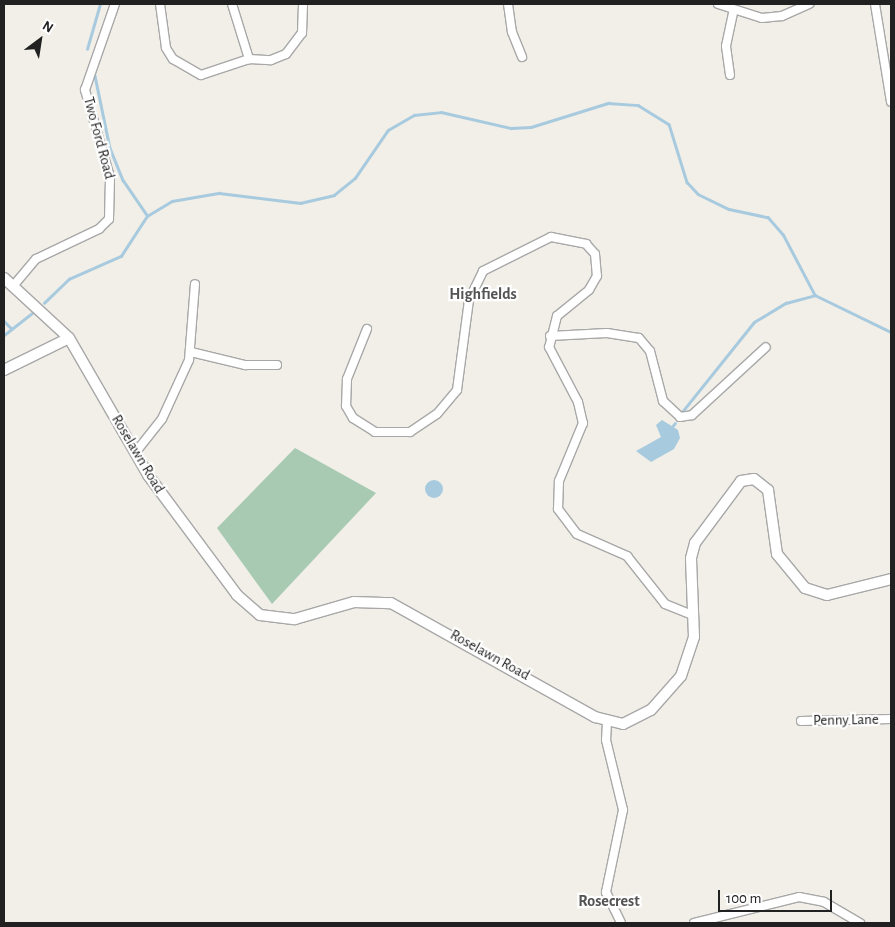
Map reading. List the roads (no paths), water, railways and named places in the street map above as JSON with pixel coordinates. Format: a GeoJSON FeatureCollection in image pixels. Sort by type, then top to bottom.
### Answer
{"type":"FeatureCollection","features":[{"type":"Feature","properties":{"kind":"street","name":"Two Ford Road"},"geometry":{"type":"LineString","coordinates":[[14,285],[36,259],[99,229],[109,219],[110,177],[85,90],[115,4]]}},
{"type":"Feature","properties":{"kind":"street"},"geometry":{"type":"LineString","coordinates":[[160,4],[166,48],[183,68],[201,75],[249,59],[271,60],[295,46],[302,33],[303,4]]}},
{"type":"Feature","properties":{"kind":"street"},"geometry":{"type":"LineString","coordinates":[[232,4],[249,59]]}},
{"type":"Feature","properties":{"kind":"street"},"geometry":{"type":"LineString","coordinates":[[508,4],[512,32],[522,57]]}},
{"type":"Feature","properties":{"kind":"street"},"geometry":{"type":"LineString","coordinates":[[718,4],[733,12],[768,18],[809,4]]}},
{"type":"Feature","properties":{"kind":"street"},"geometry":{"type":"LineString","coordinates":[[876,4],[891,102]]}},
{"type":"Feature","properties":{"kind":"street"},"geometry":{"type":"LineString","coordinates":[[730,75],[726,46],[733,12]]}},
{"type":"Feature","properties":{"kind":"street"},"geometry":{"type":"LineString","coordinates":[[366,329],[352,360],[344,398],[353,418],[375,432],[392,435],[410,432],[452,400],[460,380],[469,300],[483,271],[531,244],[568,237],[591,248],[597,276],[589,290],[557,316],[550,336],[550,354],[578,402],[583,423],[557,490],[563,519],[587,540],[618,549],[665,604],[694,616]]}},
{"type":"Feature","properties":{"kind":"street","name":"Roselawn Road"},"geometry":{"type":"LineString","coordinates":[[4,278],[14,285],[69,338],[135,454],[254,612],[269,618],[294,619],[354,602],[391,603],[607,722]]}},
{"type":"Feature","properties":{"kind":"street"},"geometry":{"type":"LineString","coordinates":[[135,454],[166,412],[191,352],[195,284]]}},
{"type":"Feature","properties":{"kind":"street"},"geometry":{"type":"LineString","coordinates":[[550,336],[607,333],[639,338],[650,350],[664,401],[680,417],[692,415],[766,346]]}},
{"type":"Feature","properties":{"kind":"street"},"geometry":{"type":"LineString","coordinates":[[4,370],[69,338]]}},
{"type":"Feature","properties":{"kind":"street"},"geometry":{"type":"LineString","coordinates":[[191,352],[245,365],[277,365]]}},
{"type":"Feature","properties":{"kind":"street"},"geometry":{"type":"LineString","coordinates":[[621,923],[606,892],[623,810],[606,740],[607,722],[624,724],[640,718],[673,688],[692,650],[694,616],[691,558],[695,543],[730,491],[748,479],[760,481],[768,490],[774,545],[785,568],[805,588],[826,595],[891,579]]}},
{"type":"Feature","properties":{"kind":"street","name":"Penny Lane"},"geometry":{"type":"LineString","coordinates":[[801,721],[891,719]]}},
{"type":"Feature","properties":{"kind":"street"},"geometry":{"type":"LineString","coordinates":[[694,923],[799,897],[824,902],[860,923]]}},
{"type":"Feature","properties":{"kind":"water"},"geometry":{"type":"Polygon","coordinates":[[[662,420],[678,430],[680,438],[674,449],[651,462],[636,451],[661,437],[656,425],[662,420]]]}},
{"type":"Feature","properties":{"kind":"water"},"geometry":{"type":"Polygon","coordinates":[[[434,480],[440,483],[443,489],[440,495],[434,498],[428,495],[425,489],[428,483],[434,480]]]}},
{"type":"Feature","properties":{"kind":"waterway"},"geometry":{"type":"LineString","coordinates":[[87,49],[100,4]]}},
{"type":"Feature","properties":{"kind":"waterway"},"geometry":{"type":"LineString","coordinates":[[94,71],[110,148],[123,180],[147,215]]}},
{"type":"Feature","properties":{"kind":"waterway"},"geometry":{"type":"LineString","coordinates":[[44,303],[69,279],[121,256],[147,216],[172,201],[219,193],[300,203],[334,195],[355,178],[388,130],[414,115],[441,112],[511,128],[531,127],[608,103],[638,105],[669,124],[687,182],[698,194],[729,209],[768,217],[783,234],[815,295],[891,332]]}},
{"type":"Feature","properties":{"kind":"waterway"},"geometry":{"type":"LineString","coordinates":[[682,412],[754,322],[786,303],[815,295]]}},
{"type":"Feature","properties":{"kind":"waterway"},"geometry":{"type":"LineString","coordinates":[[4,335],[35,311]]}},
{"type":"Feature","properties":{"kind":"waterway"},"geometry":{"type":"LineString","coordinates":[[4,321],[12,329]]}},
{"type":"Feature","properties":{"kind":"waterway"},"geometry":{"type":"LineString","coordinates":[[671,428],[675,423]]}},
{"type":"Feature","properties":{"kind":"district","name":"Highfields"},"geometry":{"type":"Point","coordinates":[483,294]}},
{"type":"Feature","properties":{"kind":"district","name":"Rosecrest"},"geometry":{"type":"Point","coordinates":[609,901]}}]}
